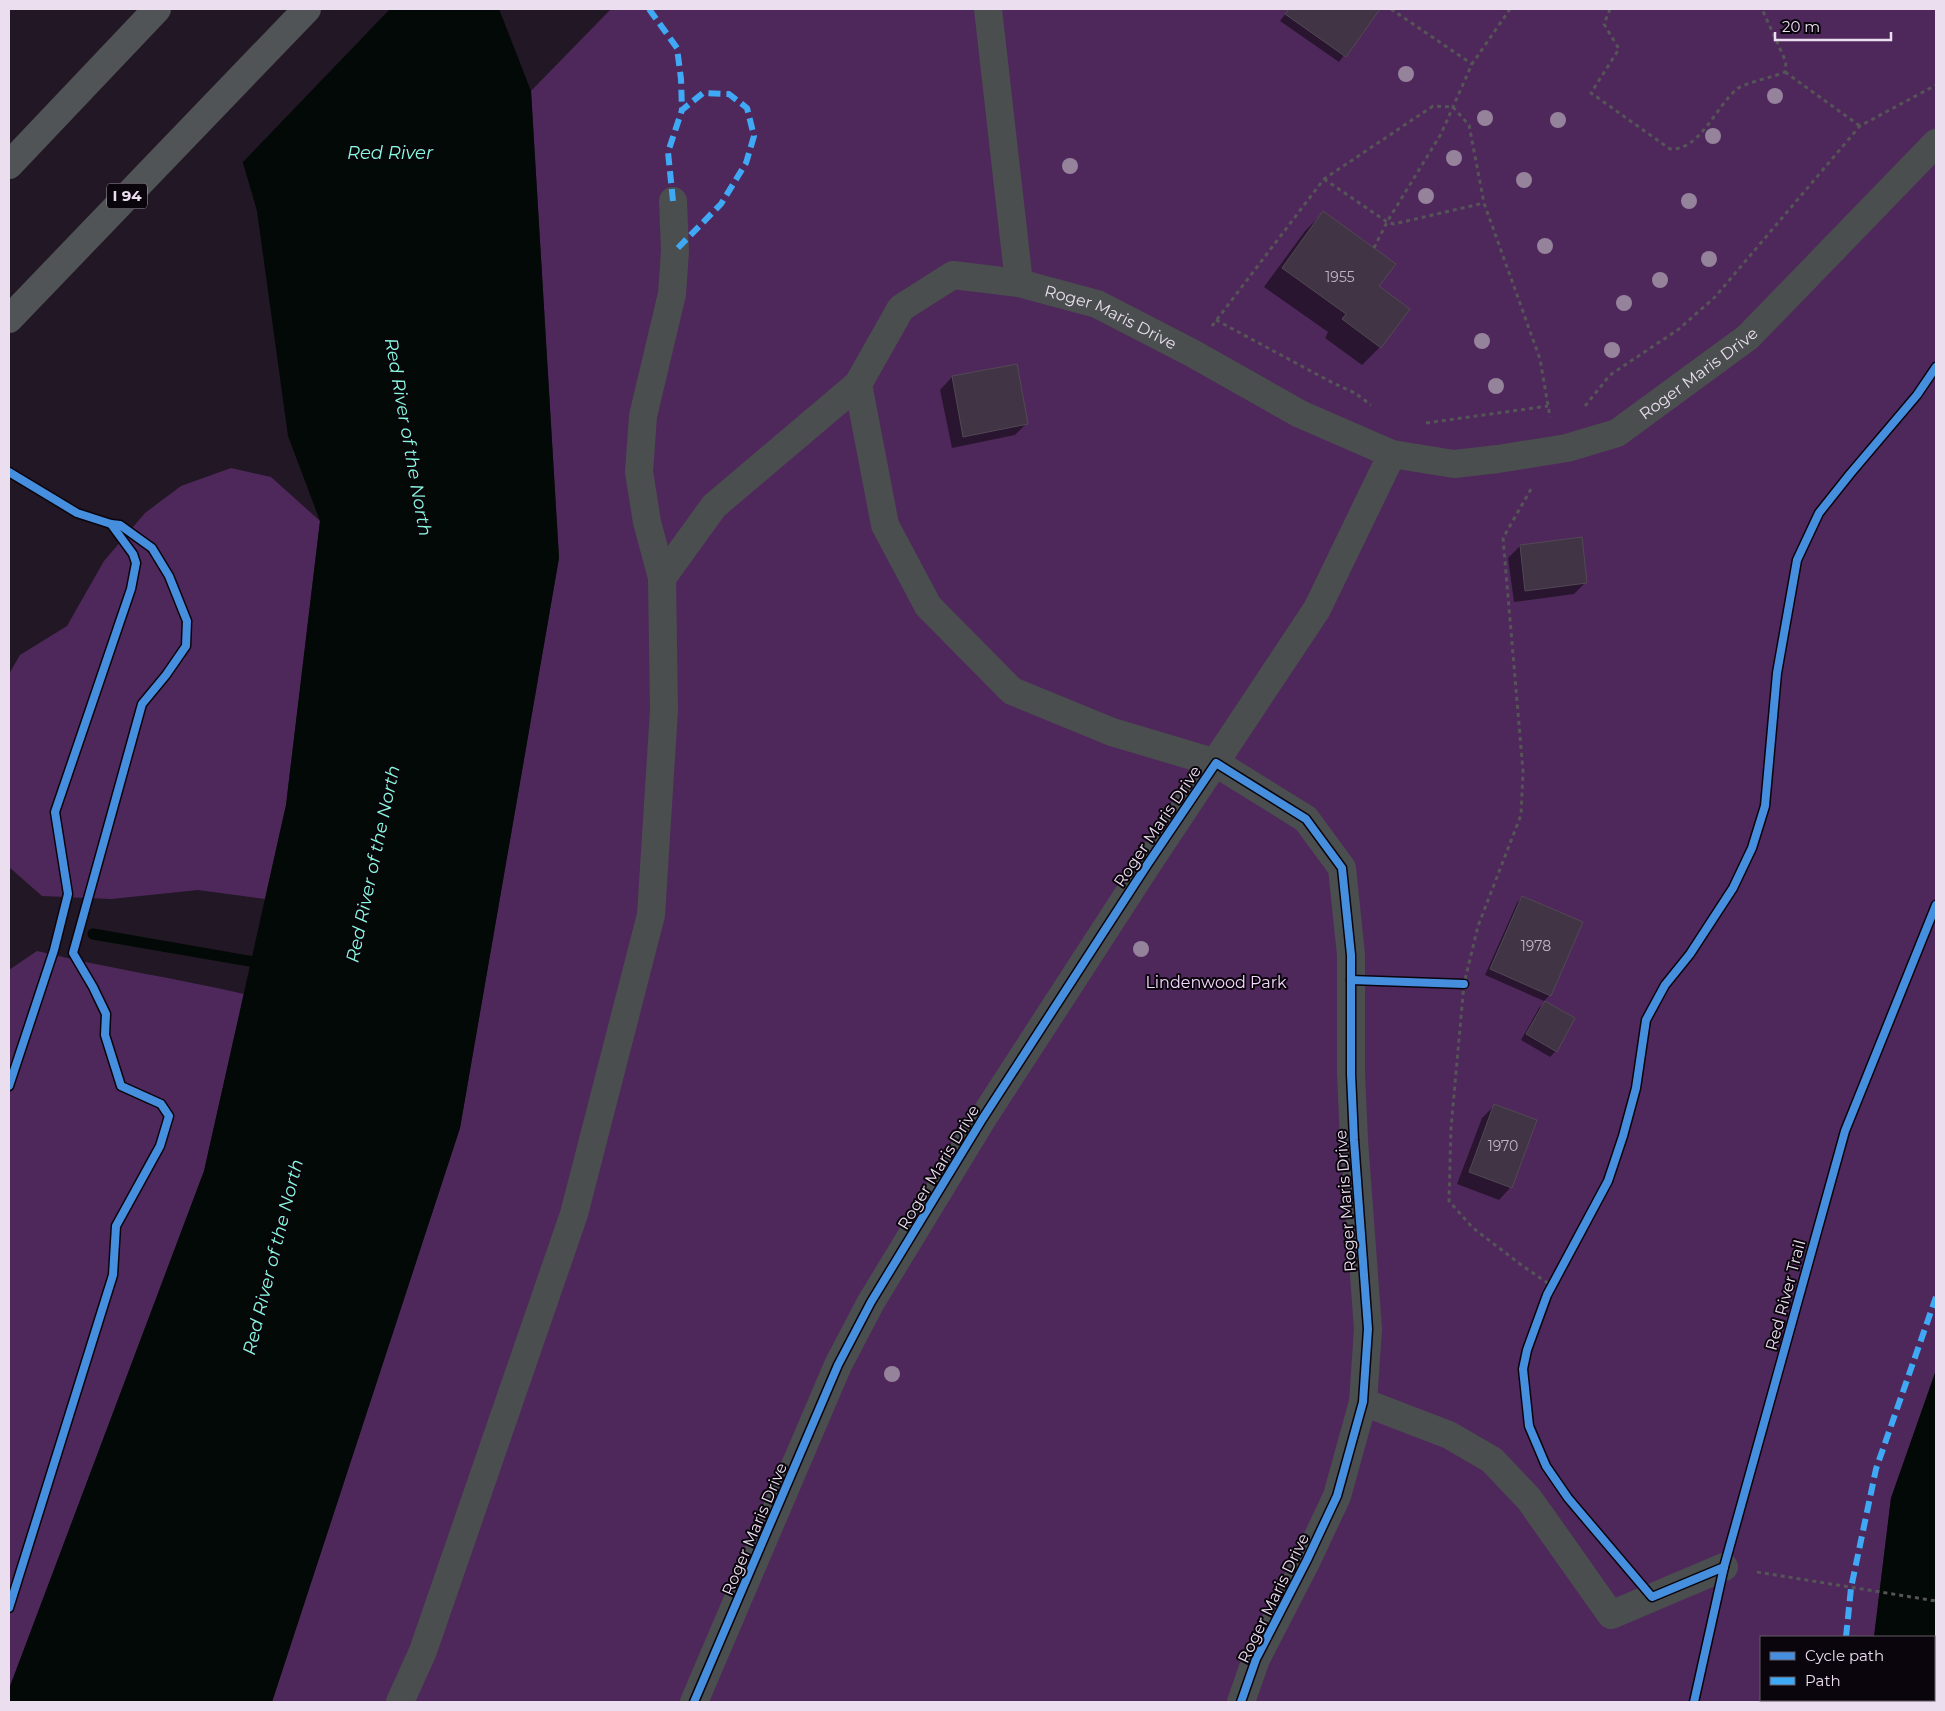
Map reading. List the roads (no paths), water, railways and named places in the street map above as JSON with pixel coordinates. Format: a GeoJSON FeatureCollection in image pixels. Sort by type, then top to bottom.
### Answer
{"type":"FeatureCollection","features":[{"type":"Feature","properties":{"kind":"highway"},"geometry":{"type":"LineString","coordinates":[[9,165],[157,9]]}},
{"type":"Feature","properties":{"kind":"highway","name":"I 94"},"geometry":{"type":"LineString","coordinates":[[9,320],[307,9]]}},
{"type":"Feature","properties":{"kind":"street"},"geometry":{"type":"LineString","coordinates":[[988,9],[1019,283]]}},
{"type":"Feature","properties":{"kind":"street","name":"Roger Maris Drive"},"geometry":{"type":"LineString","coordinates":[[858,384],[901,308],[953,276],[1019,283],[1097,304],[1300,414],[1392,454],[1454,464],[1567,448],[1617,433],[1748,337],[1936,143]]}},
{"type":"Feature","properties":{"kind":"street"},"geometry":{"type":"LineString","coordinates":[[400,1702],[423,1651],[574,1214],[651,915],[664,710],[662,578],[647,522],[639,472],[643,416],[672,294],[675,250],[673,201]]}},
{"type":"Feature","properties":{"kind":"street"},"geometry":{"type":"LineString","coordinates":[[662,578],[714,506],[858,384],[885,524],[928,606],[1012,691],[1112,732],[1216,763]]}},
{"type":"Feature","properties":{"kind":"street","name":"Roger Maris Drive"},"geometry":{"type":"LineString","coordinates":[[694,1702],[838,1365],[871,1302],[983,1118],[1147,865],[1317,610],[1392,454]]}},
{"type":"Feature","properties":{"kind":"street","name":"Roger Maris Drive"},"geometry":{"type":"LineString","coordinates":[[1216,763],[1306,819],[1342,868],[1351,955],[1350,1074],[1368,1329],[1363,1402],[1337,1496],[1307,1560],[1256,1659],[1241,1702]]}},
{"type":"Feature","properties":{"kind":"street"},"geometry":{"type":"LineString","coordinates":[[1363,1402],[1449,1435],[1492,1460],[1529,1499],[1612,1615],[1724,1567]]}},
{"type":"Feature","properties":{"kind":"water","name":"Red River"},"geometry":{"type":"Polygon","coordinates":[[[198,9],[499,9],[531,91],[559,558],[460,1128],[272,1702],[9,1702],[9,1689],[204,1171],[286,805],[320,521],[288,436],[257,211],[198,9]]]}},
{"type":"Feature","properties":{"kind":"water"},"geometry":{"type":"Polygon","coordinates":[[[1936,1370],[1936,1702],[1866,1702],[1935,1701],[1935,1636],[1874,1636],[1891,1498],[1936,1370]]]}},
{"type":"Feature","properties":{"kind":"waterway"},"geometry":{"type":"LineString","coordinates":[[93,934],[266,964]]}},
{"type":"Feature","properties":{"kind":"water label","name":"Red River of the North"},"geometry":{"type":"Point","coordinates":[408,437]}},
{"type":"Feature","properties":{"kind":"water label","name":"Red River of the North"},"geometry":{"type":"Point","coordinates":[373,864]}},
{"type":"Feature","properties":{"kind":"water label","name":"Red River of the North"},"geometry":{"type":"Point","coordinates":[273,1257]}},
{"type":"Feature","properties":{"kind":"park label","name":"Lindenwood Park"},"geometry":{"type":"Point","coordinates":[1216,982]}}]}
